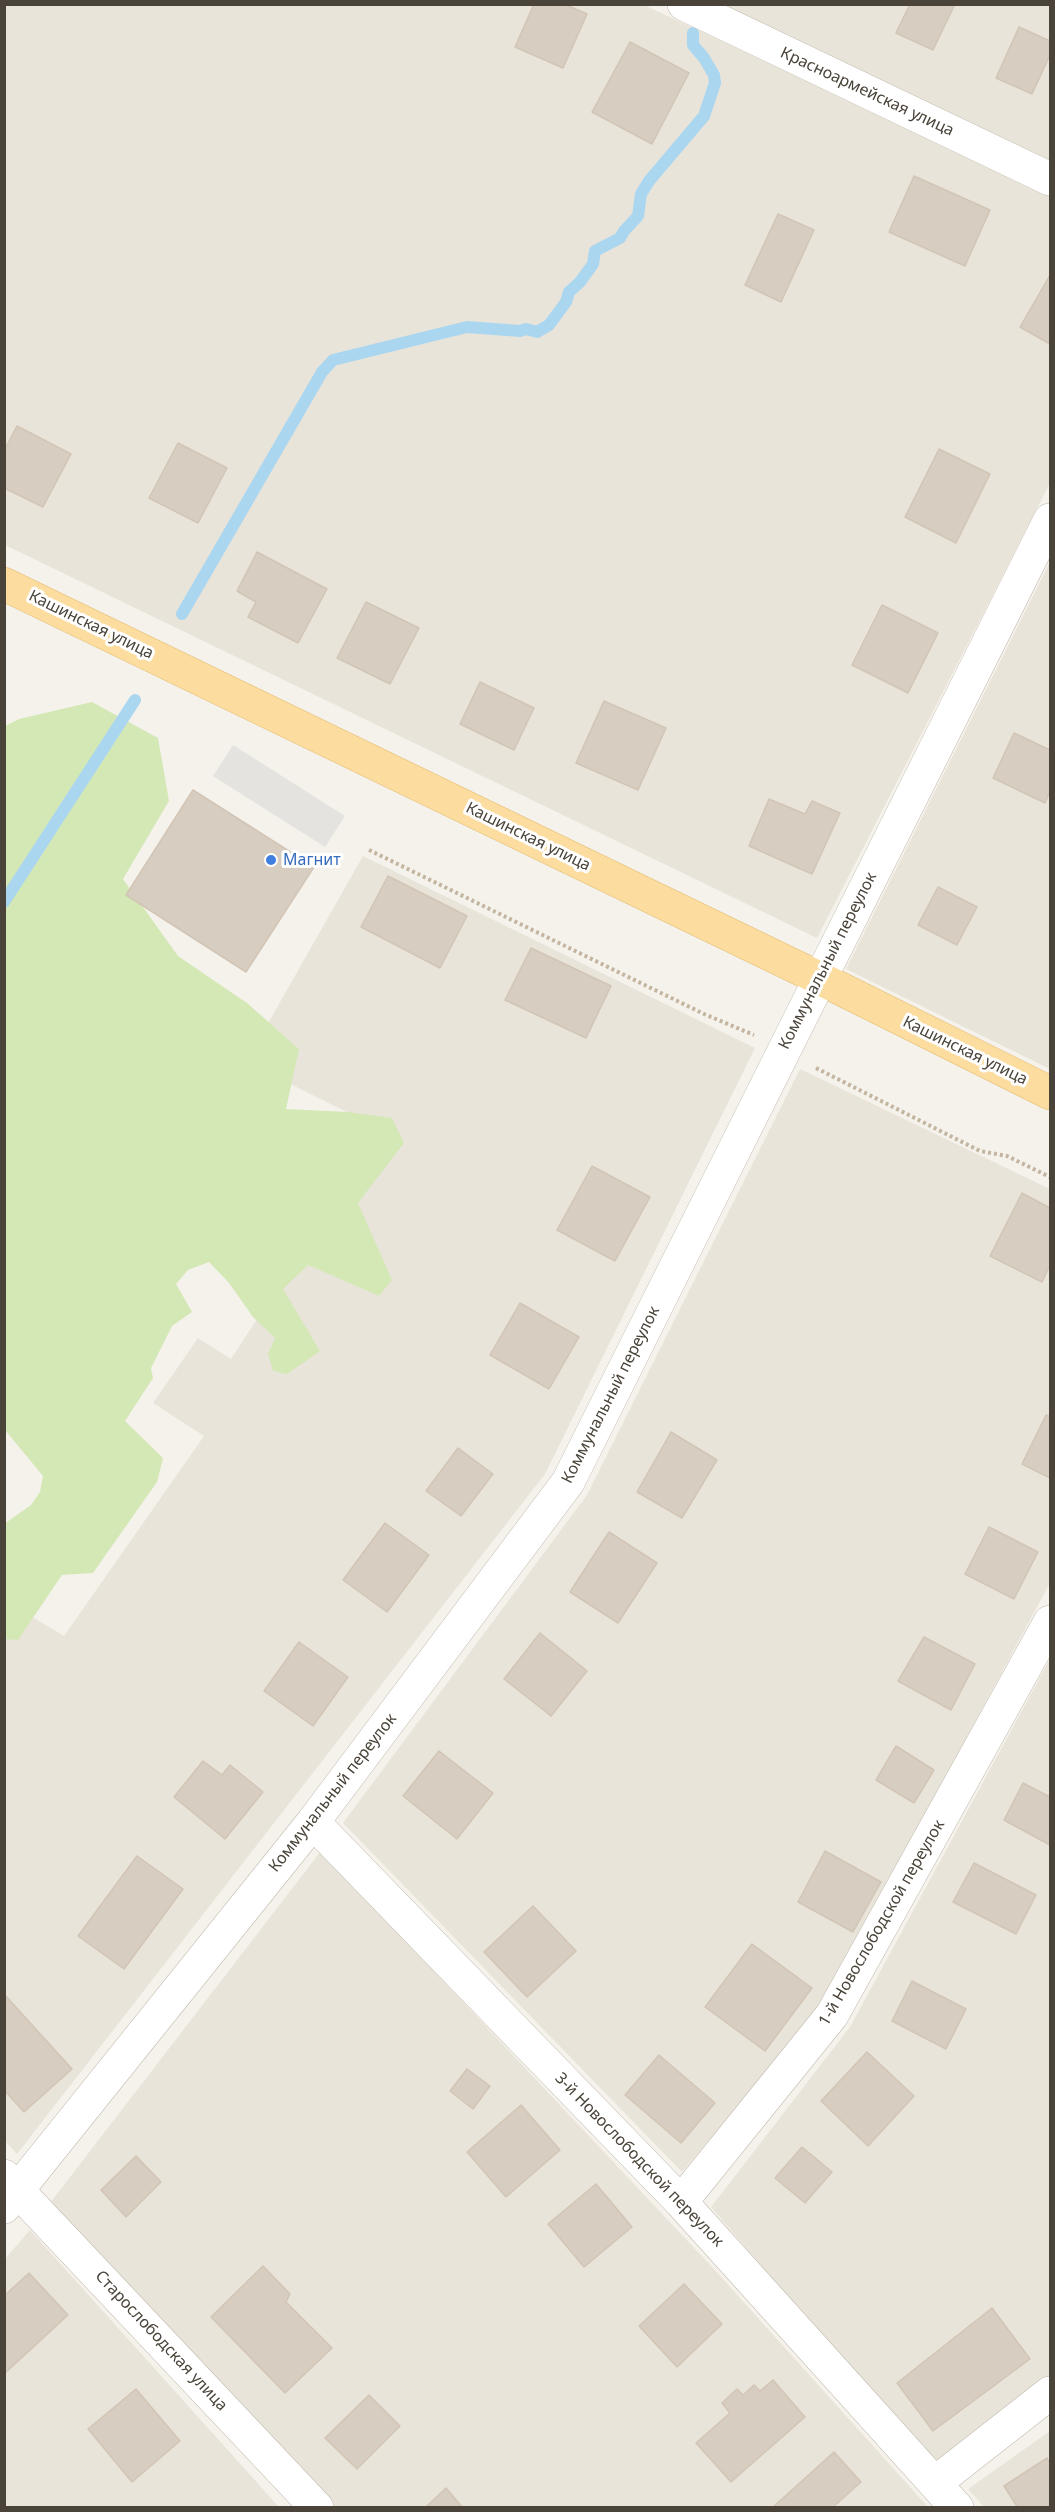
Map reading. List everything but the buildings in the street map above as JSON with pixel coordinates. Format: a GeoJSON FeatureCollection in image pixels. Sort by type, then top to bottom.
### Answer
{"type":"FeatureCollection","features":[{"type":"Feature","properties":{"kind":"main road","name":"Кашинская улица"},"geometry":{"type":"LineString","coordinates":[[4,584],[819,978],[1050,1093]]}},
{"type":"Feature","properties":{"kind":"street","name":"Красноармейская улица"},"geometry":{"type":"LineString","coordinates":[[684,4],[1050,179]]}},
{"type":"Feature","properties":{"kind":"street","name":"Коммунальный переулок"},"geometry":{"type":"LineString","coordinates":[[9,2191],[313,1822],[568,1482],[1050,520]]}},
{"type":"Feature","properties":{"kind":"street","name":"1-й Новослободской переулок"},"geometry":{"type":"LineString","coordinates":[[681,2202],[832,2015],[1050,1622]]}},
{"type":"Feature","properties":{"kind":"street","name":"3-й Новослободской переулок"},"geometry":{"type":"LineString","coordinates":[[313,1822],[681,2202],[957,2508]]}},
{"type":"Feature","properties":{"kind":"street","name":"Старослободская улица"},"geometry":{"type":"LineString","coordinates":[[9,2191],[317,2508]]}},
{"type":"Feature","properties":{"kind":"street"},"geometry":{"type":"LineString","coordinates":[[935,2483],[1050,2393]]}},
{"type":"Feature","properties":{"kind":"path"},"geometry":{"type":"LineString","coordinates":[[369,850],[704,1014],[784,1047],[826,1075],[980,1151],[1007,1156],[1050,1178]]}},
{"type":"Feature","properties":{"kind":"shaded area"},"geometry":{"type":"Polygon","coordinates":[[[4,5],[644,5],[1050,193],[1050,483],[817,938],[5,545],[4,5]]]}},
{"type":"Feature","properties":{"kind":"shaded area"},"geometry":{"type":"Polygon","coordinates":[[[719,5],[1050,5],[1050,160],[719,5]]]}},
{"type":"Feature","properties":{"kind":"shaded area"},"geometry":{"type":"Polygon","coordinates":[[[1050,562],[1050,1069],[846,969],[1050,562]]]}},
{"type":"Feature","properties":{"kind":"shaded area"},"geometry":{"type":"Polygon","coordinates":[[[233,745],[345,816],[325,847],[213,776],[233,745]]]}},
{"type":"Feature","properties":{"kind":"shaded area"},"geometry":{"type":"Polygon","coordinates":[[[363,856],[755,1048],[545,1474],[17,2154],[4,2140],[4,1600],[64,1636],[204,1436],[153,1403],[198,1338],[231,1359],[381,1129],[246,1062],[363,856]]]}},
{"type":"Feature","properties":{"kind":"shaded area"},"geometry":{"type":"Polygon","coordinates":[[[800,1069],[1050,1189],[1050,1583],[822,2005],[682,2172],[343,1823],[587,1495],[800,1069]]]}},
{"type":"Feature","properties":{"kind":"shaded area"},"geometry":{"type":"Polygon","coordinates":[[[1050,1659],[1050,2377],[934,2467],[711,2207],[850,2027],[1050,1659]]]}},
{"type":"Feature","properties":{"kind":"shaded area"},"geometry":{"type":"Polygon","coordinates":[[[321,1851],[713,2268],[928,2507],[331,2507],[50,2203],[321,1851]]]}},
{"type":"Feature","properties":{"kind":"shaded area"},"geometry":{"type":"Polygon","coordinates":[[[30,2230],[279,2507],[5,2508],[5,2259],[30,2230]]]}},
{"type":"Feature","properties":{"kind":"shaded area"},"geometry":{"type":"Polygon","coordinates":[[[1050,2431],[1050,2507],[984,2507],[968,2489],[1050,2431]]]}},
{"type":"Feature","properties":{"kind":"green space"},"geometry":{"type":"Polygon","coordinates":[[[92,702],[158,738],[169,801],[123,879],[178,956],[247,1003],[299,1049],[286,1109],[348,1112],[392,1118],[404,1143],[358,1203],[392,1280],[379,1296],[308,1265],[283,1289],[320,1351],[287,1374],[273,1371],[268,1354],[275,1338],[253,1317],[229,1283],[209,1262],[188,1270],[176,1284],[192,1312],[172,1326],[151,1368],[153,1378],[125,1421],[163,1458],[157,1482],[93,1573],[62,1575],[18,1640],[5,1639],[4,1524],[31,1505],[40,1492],[43,1476],[5,1430],[5,726],[19,719],[92,702]]]}},
{"type":"Feature","properties":{"kind":"waterway"},"geometry":{"type":"LineString","coordinates":[[182,614],[322,372],[333,360],[467,327],[520,331],[526,329],[537,332],[549,325],[566,302],[569,292],[580,282],[593,264],[595,251],[620,238],[638,216],[641,194],[649,181],[704,116],[715,83],[714,75],[693,45],[693,33]]}},
{"type":"Feature","properties":{"kind":"waterway"},"geometry":{"type":"LineString","coordinates":[[4,902],[135,700]]}},
{"type":"Feature","properties":{"kind":"place","name":"Магнит"},"geometry":{"type":"Point","coordinates":[271,860]}}]}
